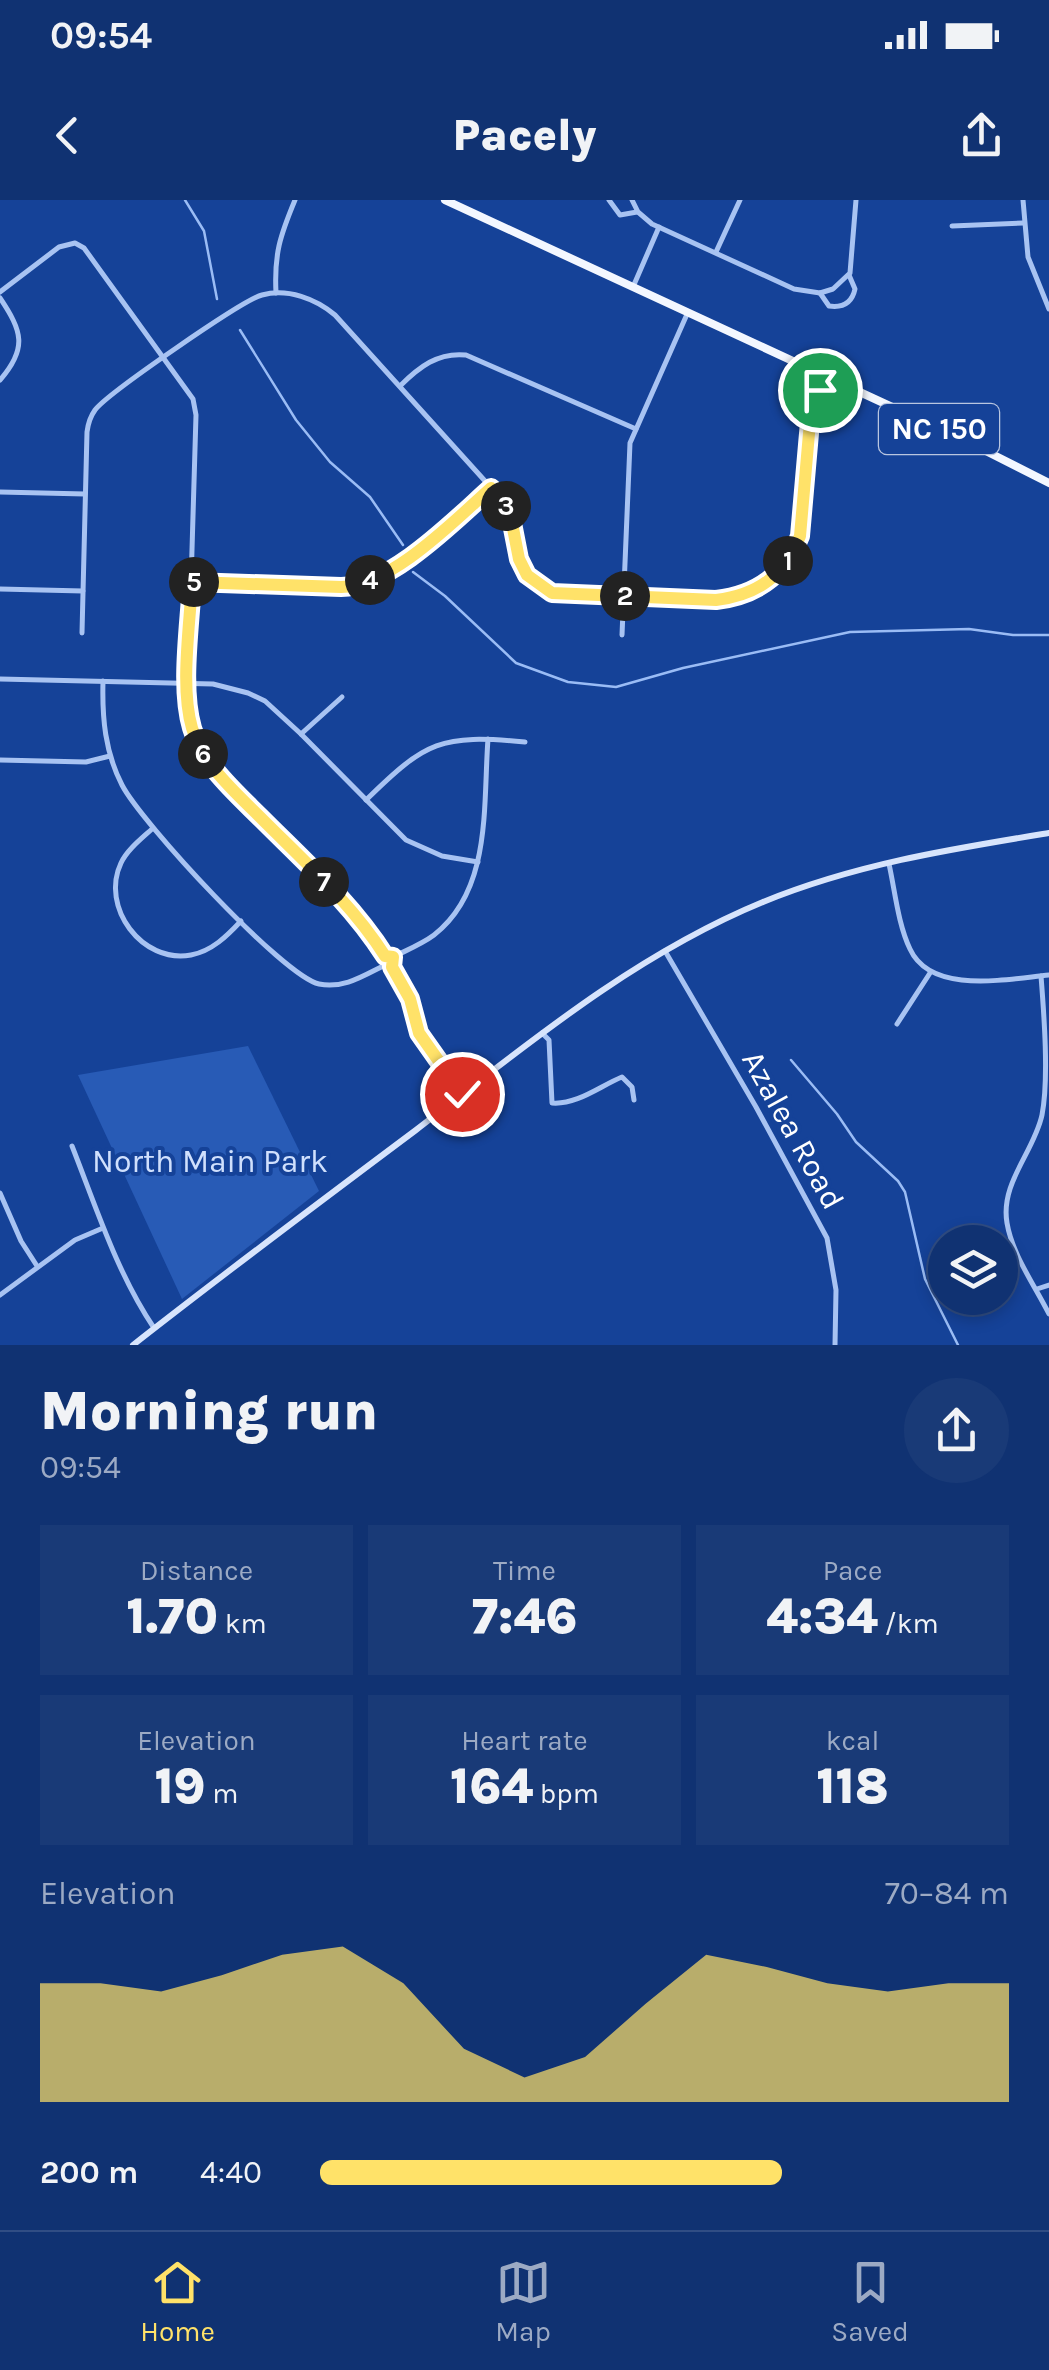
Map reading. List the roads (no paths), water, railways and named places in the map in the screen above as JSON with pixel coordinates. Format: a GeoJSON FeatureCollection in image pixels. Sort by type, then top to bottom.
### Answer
{"type":"FeatureCollection","features":[{"type":"Feature","properties":{"kind":"main road","name":"NC 150"},"geometry":{"type":"LineString","coordinates":[[445,200],[1049,483]]}},
{"type":"Feature","properties":{"kind":"main road"},"geometry":{"type":"LineString","coordinates":[[132,1345],[542,1033],[665,951],[765,901],[888,861],[1049,833]]}},
{"type":"Feature","properties":{"kind":"street"},"geometry":{"type":"LineString","coordinates":[[276,293],[274,260],[278,239],[296,200]]}},
{"type":"Feature","properties":{"kind":"street"},"geometry":{"type":"LineString","coordinates":[[608,200],[620,214],[638,212]]}},
{"type":"Feature","properties":{"kind":"street"},"geometry":{"type":"LineString","coordinates":[[632,200],[638,212],[659,228],[794,289],[820,293],[834,289],[849,276],[854,256],[856,200]]}},
{"type":"Feature","properties":{"kind":"street"},"geometry":{"type":"LineString","coordinates":[[716,252],[740,200]]}},
{"type":"Feature","properties":{"kind":"street"},"geometry":{"type":"LineString","coordinates":[[1023,200],[1023,223],[1032,268],[1049,309]]}},
{"type":"Feature","properties":{"kind":"street"},"geometry":{"type":"LineString","coordinates":[[952,226],[1023,223]]}},
{"type":"Feature","properties":{"kind":"street"},"geometry":{"type":"LineString","coordinates":[[633,286],[659,228]]}},
{"type":"Feature","properties":{"kind":"street"},"geometry":{"type":"LineString","coordinates":[[0,380],[18,353],[20,337],[0,295],[59,247],[75,244],[84,248],[196,407],[188,684],[191,725],[208,762],[354,913],[385,956],[393,957],[431,937],[469,892],[478,862],[488,739]]}},
{"type":"Feature","properties":{"kind":"street"},"geometry":{"type":"LineString","coordinates":[[820,293],[829,306],[850,302],[855,289],[849,276]]}},
{"type":"Feature","properties":{"kind":"street"},"geometry":{"type":"LineString","coordinates":[[82,632],[86,432],[94,412],[164,358],[258,296],[276,293],[321,303],[491,488],[510,513],[519,559],[537,585],[552,593],[738,597],[770,582],[793,554],[800,536],[812,408],[828,378]]}},
{"type":"Feature","properties":{"kind":"street"},"geometry":{"type":"LineString","coordinates":[[622,634],[629,460],[636,429],[688,312]]}},
{"type":"Feature","properties":{"kind":"street"},"geometry":{"type":"LineString","coordinates":[[399,387],[417,369],[438,357],[466,355],[636,429]]}},
{"type":"Feature","properties":{"kind":"street"},"geometry":{"type":"LineString","coordinates":[[192,582],[341,587],[364,583],[424,548],[491,488]]}},
{"type":"Feature","properties":{"kind":"street"},"geometry":{"type":"LineString","coordinates":[[0,492],[85,494]]}},
{"type":"Feature","properties":{"kind":"street"},"geometry":{"type":"LineString","coordinates":[[0,589],[83,591]]}},
{"type":"Feature","properties":{"kind":"street"},"geometry":{"type":"LineString","coordinates":[[0,679],[213,684],[248,692],[265,701],[301,734],[406,840],[442,856],[478,862]]}},
{"type":"Feature","properties":{"kind":"street"},"geometry":{"type":"LineString","coordinates":[[103,681],[105,736],[121,784],[152,829],[241,921],[304,980],[339,985],[383,966],[392,967]]}},
{"type":"Feature","properties":{"kind":"street"},"geometry":{"type":"LineString","coordinates":[[301,734],[342,696]]}},
{"type":"Feature","properties":{"kind":"street"},"geometry":{"type":"LineString","coordinates":[[366,800],[401,765],[424,750],[453,740],[524,742]]}},
{"type":"Feature","properties":{"kind":"street"},"geometry":{"type":"LineString","coordinates":[[0,760],[86,762],[110,756]]}},
{"type":"Feature","properties":{"kind":"street"},"geometry":{"type":"LineString","coordinates":[[152,829],[124,858],[115,881],[122,920],[137,938],[152,949],[190,956],[218,943],[241,921]]}},
{"type":"Feature","properties":{"kind":"street"},"geometry":{"type":"LineString","coordinates":[[888,861],[908,945],[930,973],[962,980],[1045,976],[1042,1115],[1006,1208],[1009,1234],[1049,1314]]}},
{"type":"Feature","properties":{"kind":"street","name":"Azalea Road"},"geometry":{"type":"LineString","coordinates":[[665,951],[827,1238],[836,1290],[835,1345]]}},
{"type":"Feature","properties":{"kind":"street"},"geometry":{"type":"LineString","coordinates":[[383,966],[385,956]]}},
{"type":"Feature","properties":{"kind":"street"},"geometry":{"type":"LineString","coordinates":[[393,957],[392,967],[410,999],[419,1033],[462,1094]]}},
{"type":"Feature","properties":{"kind":"street"},"geometry":{"type":"LineString","coordinates":[[897,1024],[930,973]]}},
{"type":"Feature","properties":{"kind":"street"},"geometry":{"type":"LineString","coordinates":[[542,1033],[549,1040],[552,1103],[584,1096],[622,1077],[632,1088],[634,1100]]}},
{"type":"Feature","properties":{"kind":"street"},"geometry":{"type":"LineString","coordinates":[[72,1146],[103,1228],[135,1298],[154,1328]]}},
{"type":"Feature","properties":{"kind":"street"},"geometry":{"type":"LineString","coordinates":[[0,1194],[21,1241],[38,1267]]}},
{"type":"Feature","properties":{"kind":"street"},"geometry":{"type":"LineString","coordinates":[[0,1296],[76,1240],[103,1228]]}},
{"type":"Feature","properties":{"kind":"street"},"geometry":{"type":"LineString","coordinates":[[1037,1290],[1049,1285]]}},
{"type":"Feature","properties":{"kind":"waterway"},"geometry":{"type":"LineString","coordinates":[[185,200],[204,231],[217,299]]}},
{"type":"Feature","properties":{"kind":"waterway"},"geometry":{"type":"LineString","coordinates":[[240,330],[296,420],[330,462],[370,497],[403,545]]}},
{"type":"Feature","properties":{"kind":"waterway"},"geometry":{"type":"LineString","coordinates":[[413,572],[445,596],[516,663],[568,682],[616,687],[683,668],[850,632],[969,629],[1049,635]]}},
{"type":"Feature","properties":{"kind":"waterway"},"geometry":{"type":"LineString","coordinates":[[791,1060],[856,1142],[905,1192],[925,1279],[958,1345]]}},
{"type":"Feature","properties":{"kind":"park label","name":"North Main Park"},"geometry":{"type":"Point","coordinates":[210,1161]}}]}
